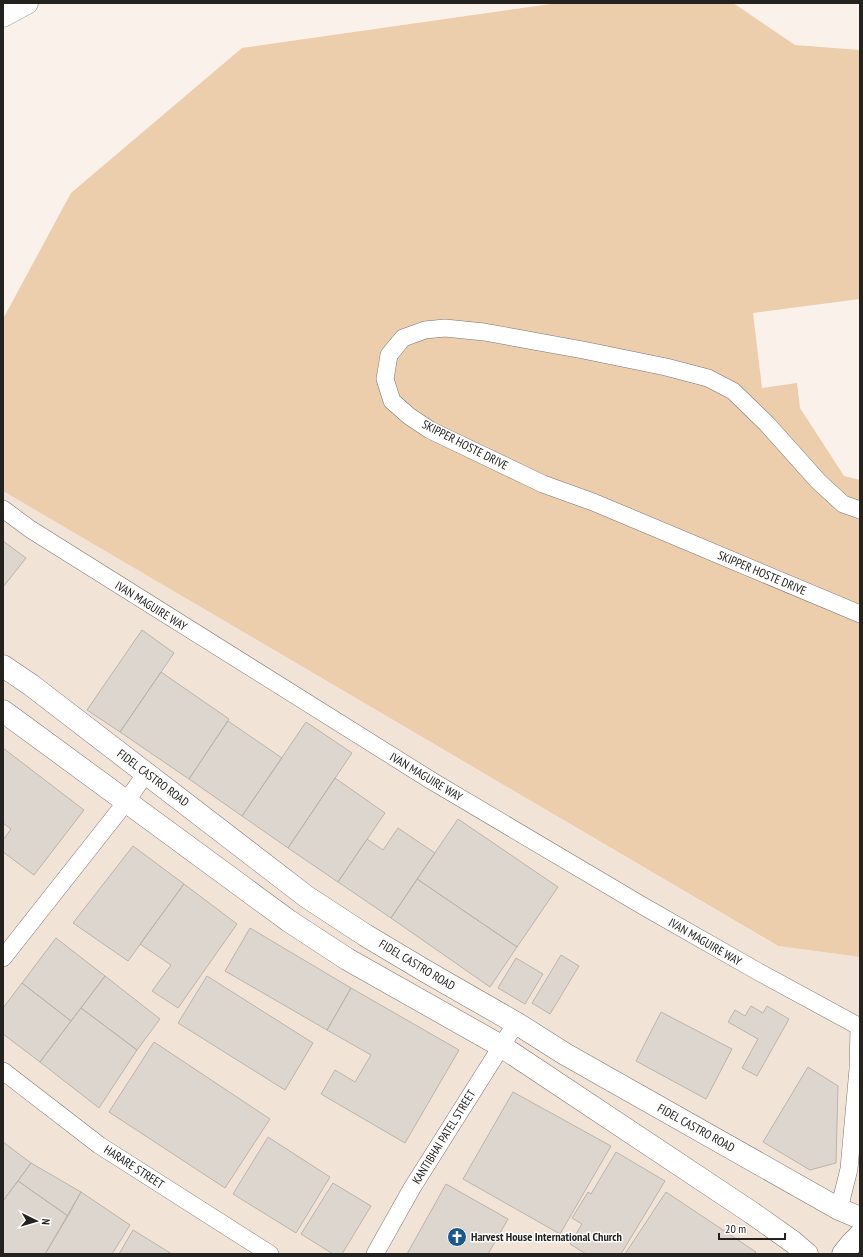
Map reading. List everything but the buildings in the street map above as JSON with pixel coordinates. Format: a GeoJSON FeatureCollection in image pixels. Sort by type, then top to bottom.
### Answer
{"type":"FeatureCollection","features":[{"type":"Feature","properties":{"kind":"main road"},"geometry":{"type":"LineString","coordinates":[[3,16],[28,3]]}},
{"type":"Feature","properties":{"kind":"main road","name":"FIDEL CASTRO ROAD"},"geometry":{"type":"LineString","coordinates":[[3,666],[31,685],[307,897],[390,950],[516,1023],[565,1054],[839,1209],[860,1218]]}},
{"type":"Feature","properties":{"kind":"main road"},"geometry":{"type":"LineString","coordinates":[[3,711],[289,921],[347,959],[501,1046],[745,1208],[793,1242],[807,1254]]}},
{"type":"Feature","properties":{"kind":"main road"},"geometry":{"type":"LineString","coordinates":[[843,1254],[860,1235]]}},
{"type":"Feature","properties":{"kind":"street","name":"SKIPPER HOSTE DRIVE"},"geometry":{"type":"LineString","coordinates":[[860,510],[843,504],[818,481],[767,424],[733,391],[708,378],[666,367],[583,350],[484,332],[445,328],[425,330],[403,338],[389,354],[385,379],[392,401],[409,416],[430,430],[543,484],[593,502],[860,614]]}},
{"type":"Feature","properties":{"kind":"street","name":"IVAN MAGUIRE WAY"},"geometry":{"type":"LineString","coordinates":[[3,509],[62,550],[432,781],[643,906],[757,971],[860,1027]]}},
{"type":"Feature","properties":{"kind":"street"},"geometry":{"type":"LineString","coordinates":[[3,958],[126,802],[146,773]]}},
{"type":"Feature","properties":{"kind":"street","name":"KANTIBHAI PATEL STREET"},"geometry":{"type":"LineString","coordinates":[[375,1254],[412,1188],[516,1023]]}},
{"type":"Feature","properties":{"kind":"street"},"geometry":{"type":"LineString","coordinates":[[839,1209],[849,1169],[858,1069],[860,1027]]}},
{"type":"Feature","properties":{"kind":"street","name":"HARARE STREET"},"geometry":{"type":"LineString","coordinates":[[3,1071],[99,1145],[270,1254]]}},
{"type":"Feature","properties":{"kind":"shaded area"},"geometry":{"type":"Polygon","coordinates":[[[558,3],[733,3],[795,45],[860,50],[860,299],[753,313],[762,388],[797,383],[800,408],[844,476],[860,480],[860,957],[778,946],[3,491],[3,319],[71,193],[242,48],[558,3]]]}},
{"type":"Feature","properties":{"kind":"shaded area"},"geometry":{"type":"Polygon","coordinates":[[[3,491],[777,946],[860,957],[860,1254],[3,1254],[3,491]]]}},
{"type":"Feature","properties":{"kind":"place","name":"Harvest House International Church"},"geometry":{"type":"Point","coordinates":[457,1237]}}]}
